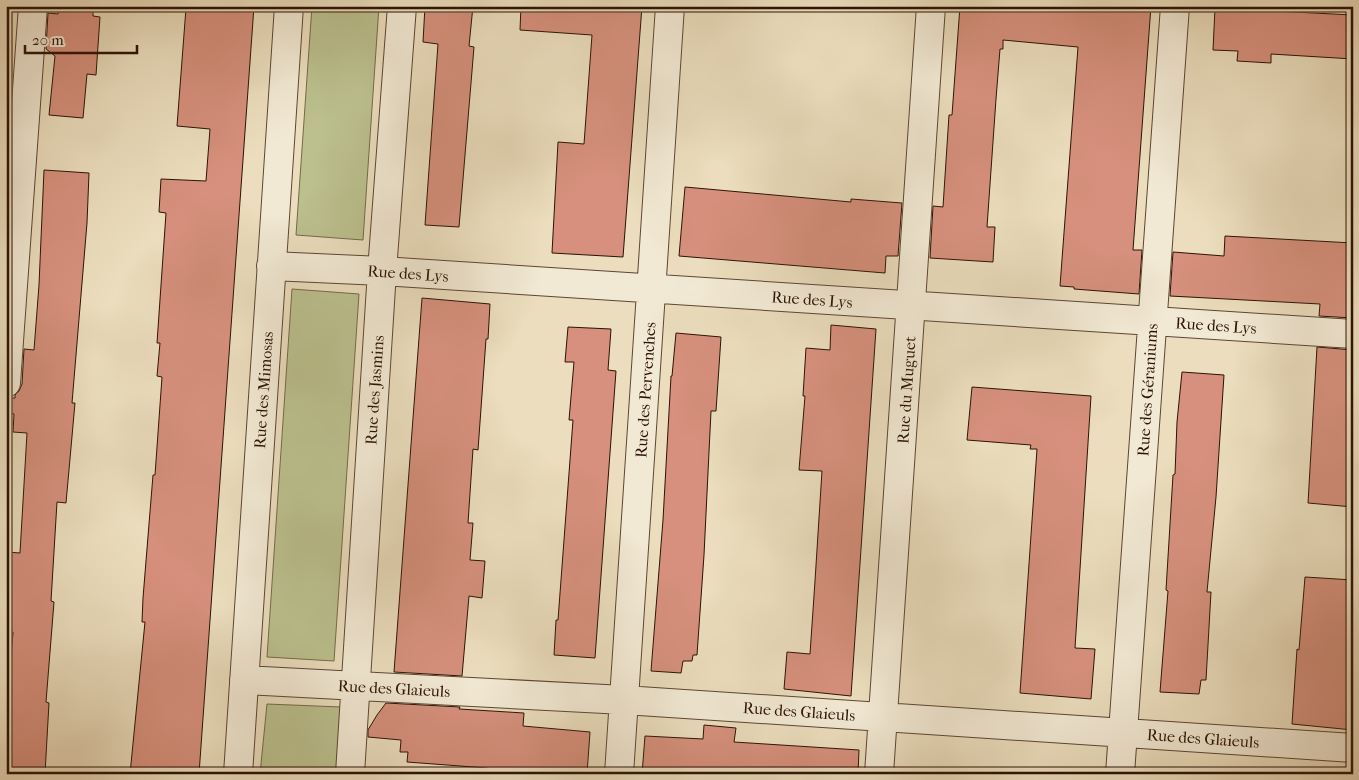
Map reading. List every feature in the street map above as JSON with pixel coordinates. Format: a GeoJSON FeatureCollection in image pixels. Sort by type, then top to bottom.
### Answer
{"type":"FeatureCollection","features":[{"type":"Feature","properties":{"kind":"street"},"geometry":{"type":"LineString","coordinates":[[6,383],[33,6]]}},
{"type":"Feature","properties":{"kind":"street","name":"Rue des Mimosas"},"geometry":{"type":"LineString","coordinates":[[238,774],[289,6]]}},
{"type":"Feature","properties":{"kind":"street","name":"Rue des Jasmins"},"geometry":{"type":"LineString","coordinates":[[350,774],[354,685],[382,271],[402,6]]}},
{"type":"Feature","properties":{"kind":"street","name":"Rue des Pervenches"},"geometry":{"type":"LineString","coordinates":[[619,774],[670,6]]}},
{"type":"Feature","properties":{"kind":"street","name":"Rue du Muguet"},"geometry":{"type":"LineString","coordinates":[[880,774],[931,6]]}},
{"type":"Feature","properties":{"kind":"street","name":"Rue des Géraniums"},"geometry":{"type":"LineString","coordinates":[[1120,774],[1175,6]]}},
{"type":"Feature","properties":{"kind":"street","name":"Rue des Lys"},"geometry":{"type":"LineString","coordinates":[[271,266],[382,271],[1353,334]]}},
{"type":"Feature","properties":{"kind":"street","name":"Rue des Glaieuls"},"geometry":{"type":"LineString","coordinates":[[244,680],[624,700],[1353,748]]}},
{"type":"Feature","properties":{"kind":"green space"},"geometry":{"type":"Polygon","coordinates":[[[312,6],[379,6],[363,240],[296,235],[312,6]]]}},
{"type":"Feature","properties":{"kind":"green space"},"geometry":{"type":"Polygon","coordinates":[[[292,289],[359,294],[334,661],[267,657],[292,289]]]}},
{"type":"Feature","properties":{"kind":"green space"},"geometry":{"type":"Polygon","coordinates":[[[267,704],[341,707],[337,774],[260,774],[267,704]]]}},
{"type":"Feature","properties":{"kind":"building"},"geometry":{"type":"Polygon","coordinates":[[[59,6],[93,6],[93,16],[100,17],[96,75],[87,74],[83,118],[49,115],[55,56],[46,49],[48,13],[58,14],[59,6]]]}},
{"type":"Feature","properties":{"kind":"building"},"geometry":{"type":"Polygon","coordinates":[[[208,6],[254,6],[199,774],[130,774],[145,622],[142,622],[143,598],[162,377],[157,376],[160,343],[157,343],[166,213],[159,212],[161,179],[206,181],[210,129],[177,126],[186,8],[208,9],[208,6]]]}},
{"type":"Feature","properties":{"kind":"building"},"geometry":{"type":"Polygon","coordinates":[[[425,6],[473,6],[469,46],[474,47],[459,227],[425,225],[438,44],[423,42],[425,6]]]}},
{"type":"Feature","properties":{"kind":"building"},"geometry":{"type":"Polygon","coordinates":[[[521,6],[642,6],[623,257],[552,253],[558,142],[584,144],[592,35],[520,30],[521,6]]]}},
{"type":"Feature","properties":{"kind":"building"},"geometry":{"type":"Polygon","coordinates":[[[960,6],[1010,11],[1010,6],[1151,6],[1133,250],[1142,250],[1139,294],[1074,289],[1074,287],[1060,286],[1078,47],[1003,40],[1003,49],[1000,49],[987,227],[995,227],[993,262],[930,258],[933,206],[943,207],[949,115],[952,115],[960,6]]]}},
{"type":"Feature","properties":{"kind":"building"},"geometry":{"type":"Polygon","coordinates":[[[1215,8],[1353,15],[1353,59],[1271,54],[1271,63],[1237,61],[1238,51],[1213,50],[1215,8]]]}},
{"type":"Feature","properties":{"kind":"building"},"geometry":{"type":"Polygon","coordinates":[[[44,170],[89,173],[87,223],[66,503],[57,502],[51,601],[54,602],[46,702],[49,703],[45,774],[6,774],[6,724],[13,632],[6,632],[6,552],[20,553],[27,433],[13,432],[14,414],[6,411],[6,398],[15,398],[22,384],[24,349],[34,350],[44,170]]]}},
{"type":"Feature","properties":{"kind":"building"},"geometry":{"type":"Polygon","coordinates":[[[685,187],[851,202],[851,199],[902,203],[898,256],[886,256],[885,273],[679,256],[685,187]]]}},
{"type":"Feature","properties":{"kind":"building"},"geometry":{"type":"Polygon","coordinates":[[[1225,236],[1353,243],[1353,318],[1319,316],[1320,304],[1170,296],[1173,252],[1224,256],[1225,236]]]}},
{"type":"Feature","properties":{"kind":"building"},"geometry":{"type":"Polygon","coordinates":[[[422,298],[490,304],[478,450],[473,449],[468,523],[473,523],[470,560],[485,561],[482,598],[469,596],[462,676],[394,672],[422,298]]]}},
{"type":"Feature","properties":{"kind":"building"},"geometry":{"type":"Polygon","coordinates":[[[831,325],[876,329],[851,696],[784,689],[787,652],[810,654],[815,581],[822,471],[799,470],[805,396],[803,396],[806,348],[830,350],[831,325]]]}},
{"type":"Feature","properties":{"kind":"building"},"geometry":{"type":"Polygon","coordinates":[[[568,327],[611,329],[608,370],[616,371],[595,658],[554,655],[573,420],[569,420],[574,362],[565,362],[568,327]]]}},
{"type":"Feature","properties":{"kind":"building"},"geometry":{"type":"Polygon","coordinates":[[[676,333],[721,337],[716,411],[711,411],[697,655],[693,655],[692,661],[683,661],[681,673],[651,671],[663,520],[671,376],[676,333]]]}},
{"type":"Feature","properties":{"kind":"building"},"geometry":{"type":"Polygon","coordinates":[[[1317,347],[1353,350],[1353,507],[1308,503],[1317,347]]]}},
{"type":"Feature","properties":{"kind":"building"},"geometry":{"type":"Polygon","coordinates":[[[1182,372],[1224,375],[1216,497],[1207,592],[1211,592],[1206,680],[1201,680],[1199,694],[1160,692],[1168,591],[1166,590],[1173,475],[1175,474],[1177,422],[1182,372]]]}},
{"type":"Feature","properties":{"kind":"building"},"geometry":{"type":"Polygon","coordinates":[[[972,387],[1091,396],[1075,648],[1095,649],[1091,699],[1020,693],[1037,449],[1030,449],[1031,445],[967,440],[972,387]]]}},
{"type":"Feature","properties":{"kind":"building"},"geometry":{"type":"Polygon","coordinates":[[[1305,577],[1353,580],[1353,730],[1292,724],[1297,649],[1299,650],[1305,577]]]}},
{"type":"Feature","properties":{"kind":"building"},"geometry":{"type":"Polygon","coordinates":[[[386,703],[524,713],[523,726],[590,732],[587,774],[487,774],[487,768],[407,762],[408,752],[400,752],[401,740],[368,737],[368,730],[386,703]]]}},
{"type":"Feature","properties":{"kind":"building"},"geometry":{"type":"Polygon","coordinates":[[[704,725],[736,728],[734,742],[859,750],[858,774],[749,774],[700,770],[700,774],[642,774],[645,736],[703,739],[704,725]]]}}]}
